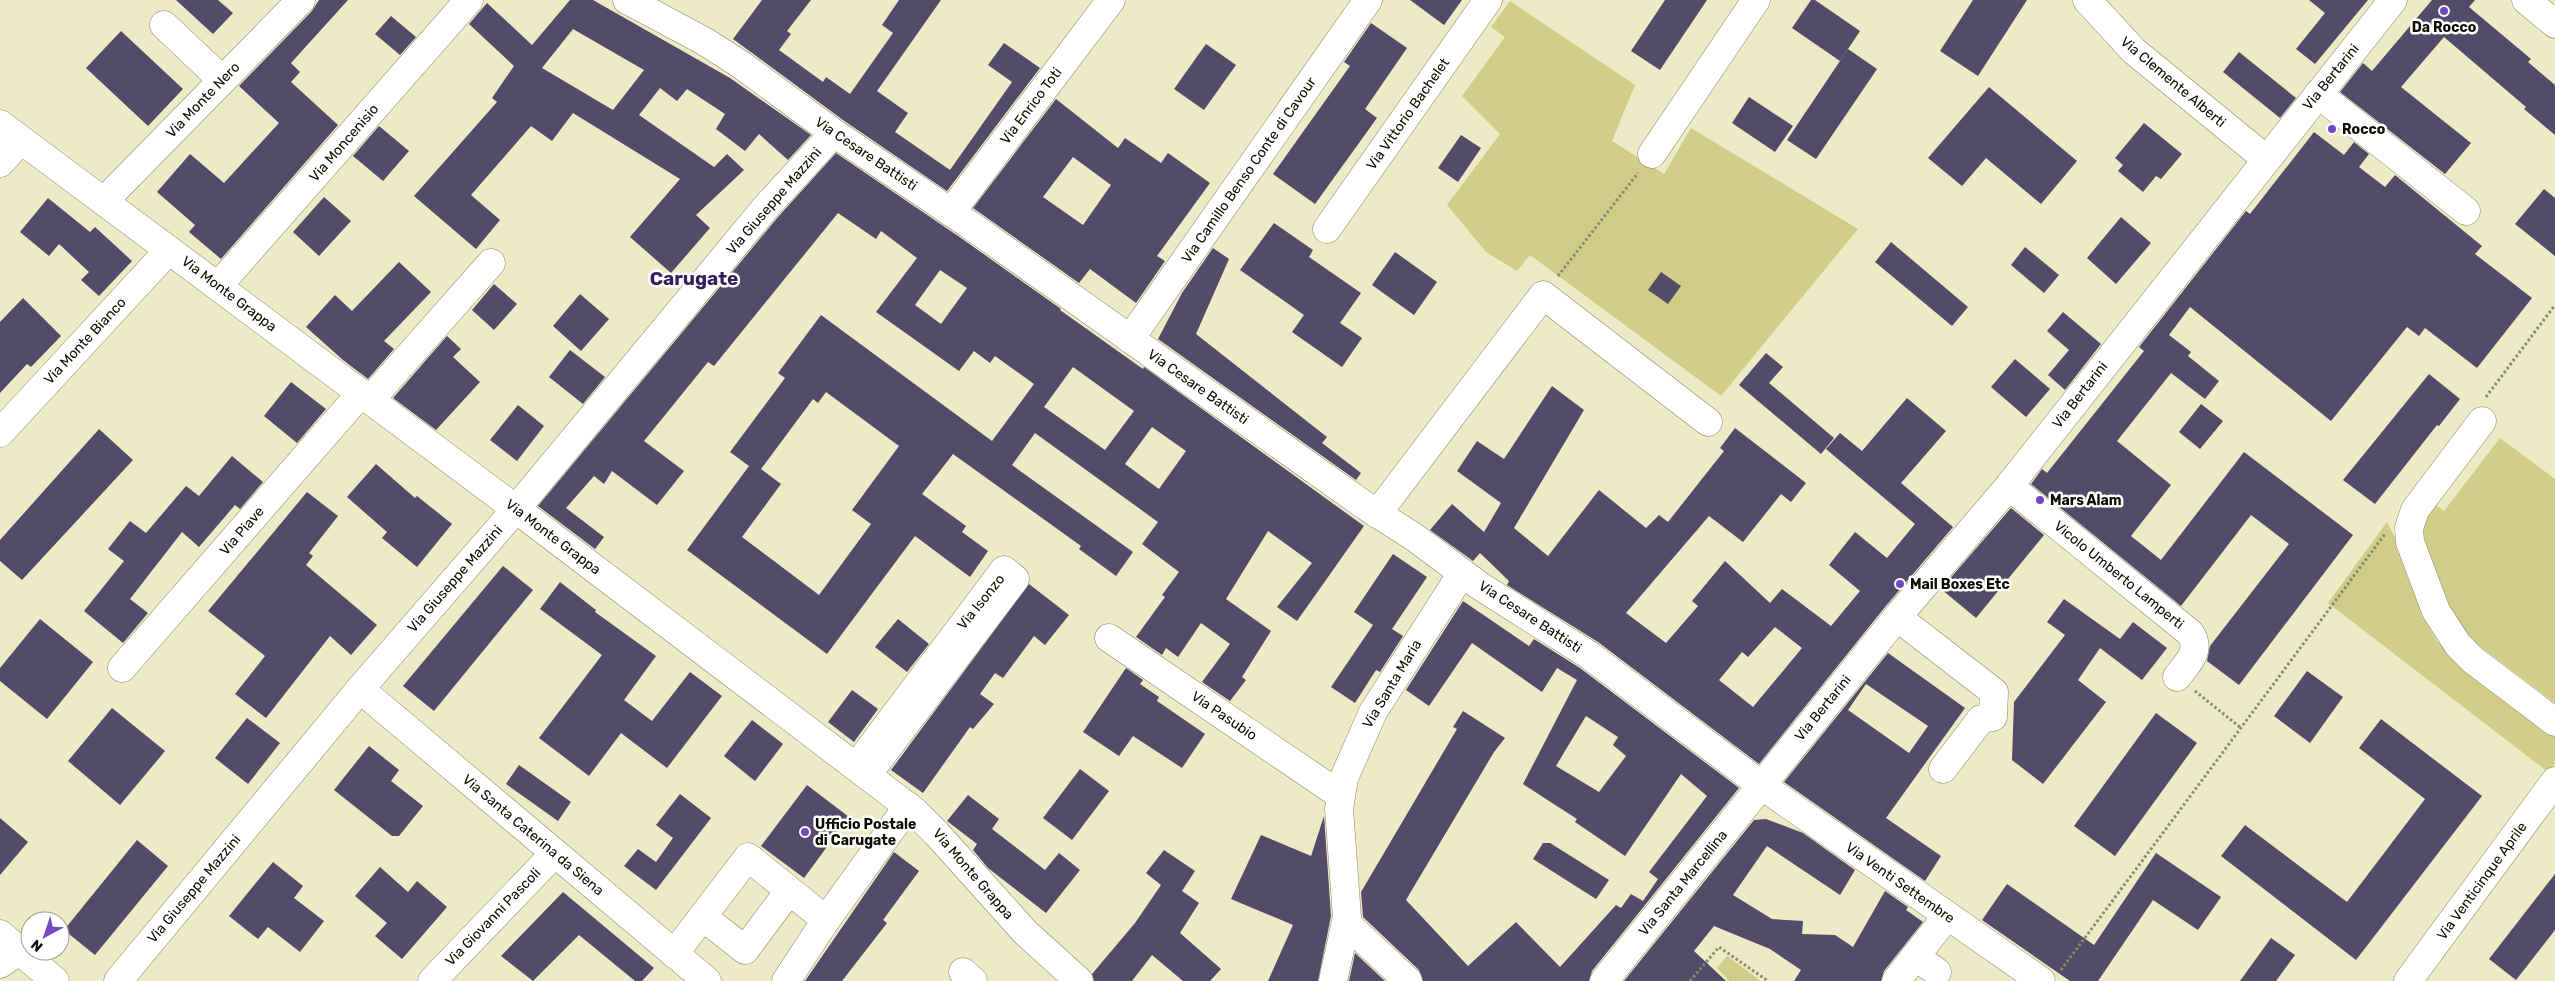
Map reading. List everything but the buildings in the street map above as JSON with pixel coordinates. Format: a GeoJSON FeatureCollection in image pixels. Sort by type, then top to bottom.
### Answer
{"type":"FeatureCollection","features":[{"type":"Feature","properties":{"kind":"street","name":"Via Monte Nero"},"geometry":{"type":"LineString","coordinates":[[104,201],[301,0]]}},
{"type":"Feature","properties":{"kind":"street","name":"Via Moncenisio"},"geometry":{"type":"LineString","coordinates":[[218,286],[469,0]]}},
{"type":"Feature","properties":{"kind":"street","name":"Via Cesare Battisti"},"geometry":{"type":"LineString","coordinates":[[627,0],[715,48],[834,134],[951,212],[1377,514],[1414,537],[1462,573],[1589,655],[1761,785]]}},
{"type":"Feature","properties":{"kind":"street","name":"Via Enrico Toti"},"geometry":{"type":"LineString","coordinates":[[951,212],[1111,0]]}},
{"type":"Feature","properties":{"kind":"street","name":"Via Camillo Benso Conte di Cavour"},"geometry":{"type":"LineString","coordinates":[[1130,339],[1368,0]]}},
{"type":"Feature","properties":{"kind":"street","name":"Via Vittorio Bachelet"},"geometry":{"type":"LineString","coordinates":[[1327,229],[1488,0]]}},
{"type":"Feature","properties":{"kind":"street"},"geometry":{"type":"LineString","coordinates":[[1652,154],[1756,0]]}},
{"type":"Feature","properties":{"kind":"street","name":"Via Clemente Alberti"},"geometry":{"type":"LineString","coordinates":[[2087,0],[2113,30],[2140,56],[2266,159]]}},
{"type":"Feature","properties":{"kind":"street","name":"Via Bertarini"},"geometry":{"type":"LineString","coordinates":[[1761,785],[1898,617],[2009,486],[2393,0]]}},
{"type":"Feature","properties":{"kind":"street"},"geometry":{"type":"LineString","coordinates":[[2526,0],[2555,24]]}},
{"type":"Feature","properties":{"kind":"street"},"geometry":{"type":"LineString","coordinates":[[164,25],[222,80]]}},
{"type":"Feature","properties":{"kind":"street"},"geometry":{"type":"LineString","coordinates":[[2318,94],[2466,212]]}},
{"type":"Feature","properties":{"kind":"street","name":"Via Monte Grappa"},"geometry":{"type":"LineString","coordinates":[[0,124],[516,509],[908,806],[938,834],[1028,936],[1079,981]]}},
{"type":"Feature","properties":{"kind":"street","name":"Via Giuseppe Mazzini"},"geometry":{"type":"LineString","coordinates":[[118,981],[360,689],[516,509],[766,207],[834,134]]}},
{"type":"Feature","properties":{"kind":"street"},"geometry":{"type":"LineString","coordinates":[[0,163],[21,140]]}},
{"type":"Feature","properties":{"kind":"street","name":"Via Monte Bianco"},"geometry":{"type":"LineString","coordinates":[[0,433],[169,250]]}},
{"type":"Feature","properties":{"kind":"street","name":"Via Piave"},"geometry":{"type":"LineString","coordinates":[[122,668],[365,396],[491,263]]}},
{"type":"Feature","properties":{"kind":"street"},"geometry":{"type":"LineString","coordinates":[[1377,514],[1544,295],[1708,422]]}},
{"type":"Feature","properties":{"kind":"street"},"geometry":{"type":"LineString","coordinates":[[2482,421],[2413,514],[2409,528],[2410,542],[2436,611],[2458,645],[2473,660],[2555,722]]}},
{"type":"Feature","properties":{"kind":"street","name":"Vicolo Umberto Lamperti"},"geometry":{"type":"LineString","coordinates":[[2009,486],[2190,633],[2195,650],[2177,677]]}},
{"type":"Feature","properties":{"kind":"street","name":"Via Isonzo"},"geometry":{"type":"LineString","coordinates":[[1004,570],[1015,579],[862,771],[1004,570]]}},
{"type":"Feature","properties":{"kind":"street","name":"Via Santa Maria"},"geometry":{"type":"LineString","coordinates":[[1333,981],[1347,924],[1340,795],[1346,772],[1373,712],[1462,573]]}},
{"type":"Feature","properties":{"kind":"street"},"geometry":{"type":"LineString","coordinates":[[1898,617],[1994,692],[1993,717],[1981,719],[1943,769]]}},
{"type":"Feature","properties":{"kind":"street","name":"Via Pasubio"},"geometry":{"type":"LineString","coordinates":[[1109,638],[1340,795]]}},
{"type":"Feature","properties":{"kind":"street","name":"Via Santa Caterina da Siena"},"geometry":{"type":"LineString","coordinates":[[360,689],[706,981]]}},
{"type":"Feature","properties":{"kind":"street","name":"Via Venticinque Aprile"},"geometry":{"type":"LineString","coordinates":[[2408,981],[2555,781]]}},
{"type":"Feature","properties":{"kind":"street","name":"Via Venti Settembre"},"geometry":{"type":"LineString","coordinates":[[1761,785],[2011,961],[2050,977]]}},
{"type":"Feature","properties":{"kind":"street","name":"Via Santa Marcellina"},"geometry":{"type":"LineString","coordinates":[[1604,981],[1761,785]]}},
{"type":"Feature","properties":{"kind":"street"},"geometry":{"type":"LineString","coordinates":[[786,981],[826,920],[908,806]]}},
{"type":"Feature","properties":{"kind":"street","name":"Via Giovanni Pascoli"},"geometry":{"type":"LineString","coordinates":[[432,981],[554,853]]}},
{"type":"Feature","properties":{"kind":"street"},"geometry":{"type":"LineString","coordinates":[[674,954],[748,857],[826,920]]}},
{"type":"Feature","properties":{"kind":"street"},"geometry":{"type":"LineString","coordinates":[[703,917],[745,950],[789,891]]}},
{"type":"Feature","properties":{"kind":"street"},"geometry":{"type":"LineString","coordinates":[[1896,981],[1926,964],[1947,916]]}},
{"type":"Feature","properties":{"kind":"street"},"geometry":{"type":"LineString","coordinates":[[1347,924],[1408,981]]}},
{"type":"Feature","properties":{"kind":"street"},"geometry":{"type":"LineString","coordinates":[[6,950],[55,981]]}},
{"type":"Feature","properties":{"kind":"path"},"geometry":{"type":"LineString","coordinates":[[1544,295],[1652,154]]}},
{"type":"Feature","properties":{"kind":"path"},"geometry":{"type":"LineString","coordinates":[[2482,421],[2485,399],[2555,305]]}},
{"type":"Feature","properties":{"kind":"path"},"geometry":{"type":"LineString","coordinates":[[2050,977],[2241,728],[2390,527]]}},
{"type":"Feature","properties":{"kind":"path"},"geometry":{"type":"LineString","coordinates":[[2177,677],[2241,728]]}},
{"type":"Feature","properties":{"kind":"path"},"geometry":{"type":"LineString","coordinates":[[1690,981],[1718,948],[1768,981]]}},
{"type":"Feature","properties":{"kind":"shaded area"},"geometry":{"type":"Polygon","coordinates":[[[1510,1],[1635,85],[1612,141],[1664,174],[1691,128],[1858,229],[1721,396],[1530,255],[1517,271],[1486,252],[1447,205],[1500,134],[1462,96],[1505,37],[1491,27],[1510,1]]]}},
{"type":"Feature","properties":{"kind":"shaded area"},"geometry":{"type":"Polygon","coordinates":[[[2500,438],[2555,479],[2555,703],[2470,639],[2450,620],[2416,522],[2432,502],[2444,511],[2500,438]]]}},
{"type":"Feature","properties":{"kind":"shaded area"},"geometry":{"type":"Polygon","coordinates":[[[2387,522],[2408,564],[2426,623],[2436,640],[2460,666],[2555,737],[2555,763],[2548,772],[2328,603],[2387,522]]]}},
{"type":"Feature","properties":{"kind":"shaded area"},"geometry":{"type":"Polygon","coordinates":[[[1727,956],[1761,981],[1729,981],[1717,968],[1727,956]]]}},
{"type":"Feature","properties":{"kind":"place","name":"Da Rocco"},"geometry":{"type":"Point","coordinates":[2444,11]}},
{"type":"Feature","properties":{"kind":"place","name":"Rocco"},"geometry":{"type":"Point","coordinates":[2332,129]}},
{"type":"Feature","properties":{"kind":"place","name":"Mars Alam"},"geometry":{"type":"Point","coordinates":[2040,500]}},
{"type":"Feature","properties":{"kind":"place","name":"Mail Boxes Etc"},"geometry":{"type":"Point","coordinates":[1900,584]}},
{"type":"Feature","properties":{"kind":"place","name":"Ufficio Postale di Carugate"},"geometry":{"type":"Point","coordinates":[805,832]}},
{"type":"Feature","properties":{"kind":"district","name":"Carugate"},"geometry":{"type":"Point","coordinates":[694,278]}}]}
